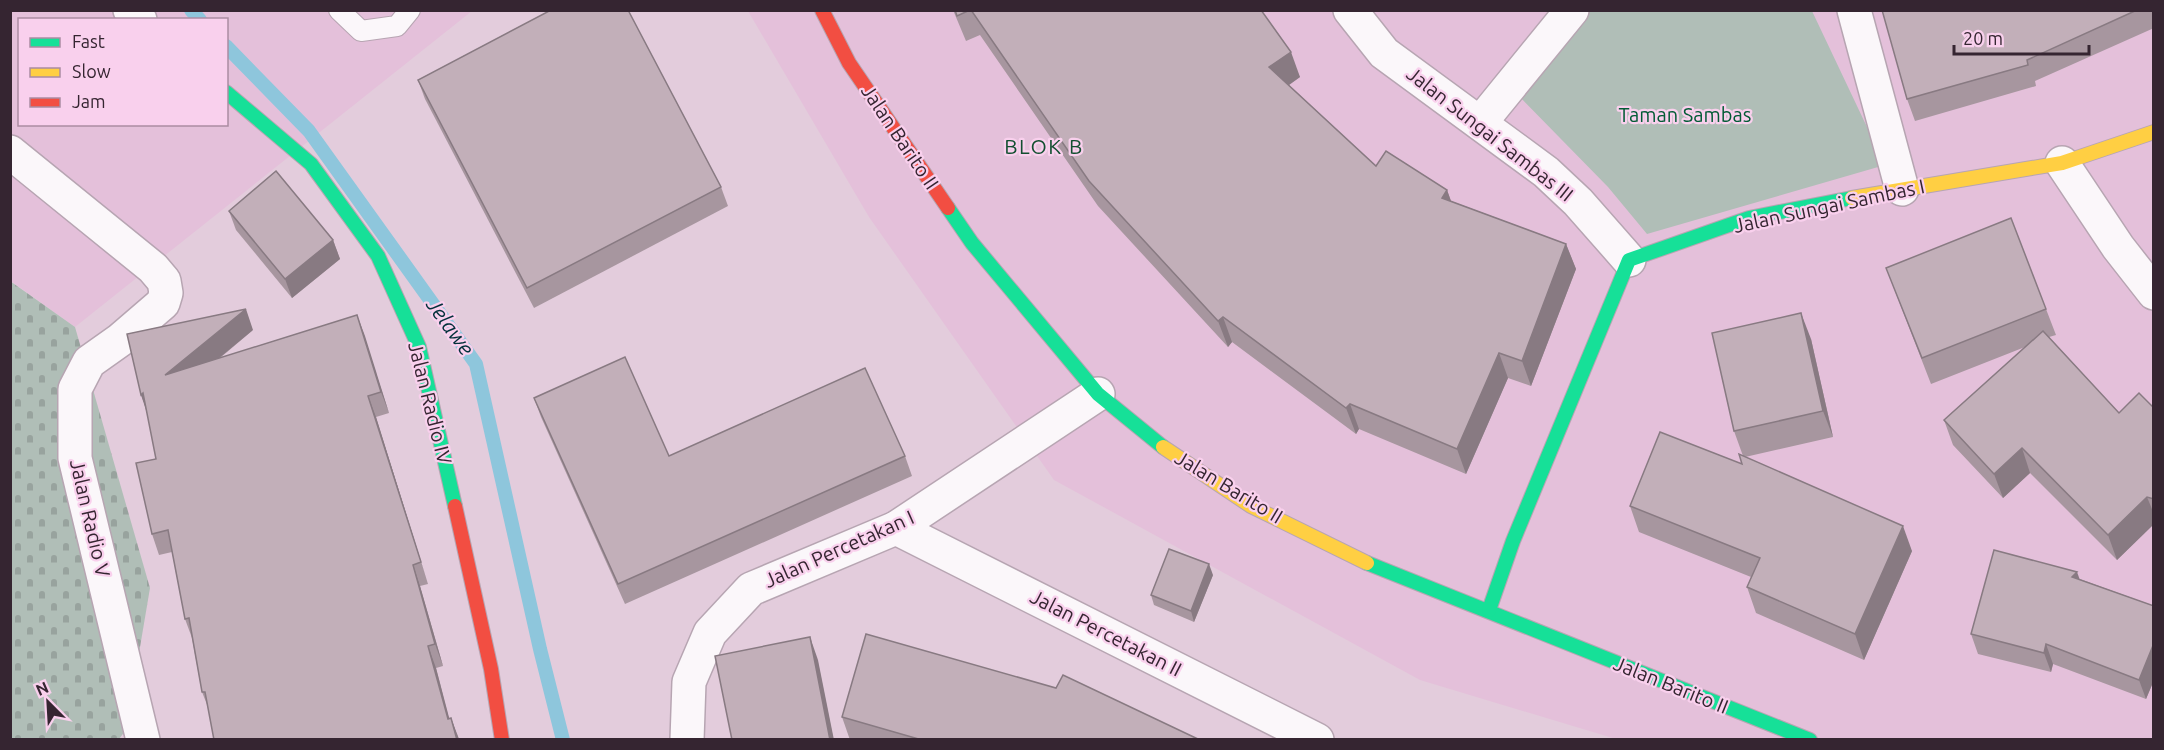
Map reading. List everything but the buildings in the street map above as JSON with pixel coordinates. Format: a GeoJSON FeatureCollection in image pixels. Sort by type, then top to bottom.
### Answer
{"type":"FeatureCollection","features":[{"type":"Feature","properties":{"kind":"street","name":"Jalan Barito II"},"geometry":{"type":"LineString","coordinates":[[822,10],[849,63],[972,243],[1098,394],[1152,440],[1251,506],[1376,567],[1489,610],[1745,716],[1810,740]]}},
{"type":"Feature","properties":{"kind":"street","name":"Jalan Sungai Sambas III"},"geometry":{"type":"LineString","coordinates":[[1350,10],[1384,53],[1546,172],[1578,202],[1629,260]]}},
{"type":"Feature","properties":{"kind":"street"},"geometry":{"type":"LineString","coordinates":[[1480,123],[1572,10]]}},
{"type":"Feature","properties":{"kind":"street"},"geometry":{"type":"LineString","coordinates":[[1854,10],[1902,189]]}},
{"type":"Feature","properties":{"kind":"street","name":"Jalan Radio IV"},"geometry":{"type":"LineString","coordinates":[[228,94],[311,164],[378,256],[419,347],[491,669],[502,740]]}},
{"type":"Feature","properties":{"kind":"street","name":"Jalan Sungai Sambas I"},"geometry":{"type":"LineString","coordinates":[[1629,260],[1749,218],[1902,189],[2062,164],[2154,132]]}},
{"type":"Feature","properties":{"kind":"street","name":"Jalan Radio V"},"geometry":{"type":"LineString","coordinates":[[10,152],[153,268],[164,281],[166,293],[163,303],[120,340],[89,362],[75,389],[75,458],[142,740]]}},
{"type":"Feature","properties":{"kind":"street"},"geometry":{"type":"LineString","coordinates":[[2062,164],[2118,247],[2154,293]]}},
{"type":"Feature","properties":{"kind":"street"},"geometry":{"type":"LineString","coordinates":[[1489,610],[1513,541],[1629,260]]}},
{"type":"Feature","properties":{"kind":"street","name":"Jalan Percetakan I"},"geometry":{"type":"LineString","coordinates":[[687,740],[689,682],[710,633],[751,589],[896,528],[1098,394]]}},
{"type":"Feature","properties":{"kind":"street","name":"Jalan Percetakan II"},"geometry":{"type":"LineString","coordinates":[[896,528],[1317,740]]}},
{"type":"Feature","properties":{"kind":"lane"},"geometry":{"type":"LineString","coordinates":[[339,10],[362,31],[397,26],[410,10]]}},
{"type":"Feature","properties":{"kind":"shaded area"},"geometry":{"type":"Polygon","coordinates":[[[11,11],[472,11],[75,327],[11,281],[11,11]]]}},
{"type":"Feature","properties":{"kind":"shaded area"},"geometry":{"type":"Polygon","coordinates":[[[748,11],[2153,11],[2153,739],[1616,739],[1420,680],[1054,480],[869,217],[748,11]]]}},
{"type":"Feature","properties":{"kind":"green space","name":"Taman Sambas"},"geometry":{"type":"Polygon","coordinates":[[[1590,11],[1812,11],[1885,165],[1647,234],[1608,187],[1511,88],[1590,11]]]}},
{"type":"Feature","properties":{"kind":"green space"},"geometry":{"type":"Polygon","coordinates":[[[10,281],[75,327],[150,588],[126,730],[119,739],[11,739],[10,281]]]}},
{"type":"Feature","properties":{"kind":"waterway","name":"Jelawe"},"geometry":{"type":"LineString","coordinates":[[191,10],[198,18]]}},
{"type":"Feature","properties":{"kind":"waterway","name":"Jelawe"},"geometry":{"type":"LineString","coordinates":[[228,48],[309,131],[476,364],[540,649],[563,740]]}},
{"type":"Feature","properties":{"kind":"traffic: fast"},"geometry":{"type":"LineString","coordinates":[[228,94],[311,164],[378,256],[419,347],[455,506]]}},
{"type":"Feature","properties":{"kind":"traffic: fast"},"geometry":{"type":"LineString","coordinates":[[1489,610],[1513,541],[1629,260],[1749,218],[1852,198]]}},
{"type":"Feature","properties":{"kind":"traffic: fast"},"geometry":{"type":"LineString","coordinates":[[948,208],[972,243],[1098,394],[1163,447]]}},
{"type":"Feature","properties":{"kind":"traffic: fast"},"geometry":{"type":"LineString","coordinates":[[1367,563],[1810,740]]}},
{"type":"Feature","properties":{"kind":"traffic: slow"},"geometry":{"type":"LineString","coordinates":[[1852,198],[2062,163],[2154,132]]}},
{"type":"Feature","properties":{"kind":"traffic: slow"},"geometry":{"type":"LineString","coordinates":[[1163,447],[1251,506],[1367,563]]}},
{"type":"Feature","properties":{"kind":"traffic: jam"},"geometry":{"type":"LineString","coordinates":[[822,10],[849,63],[948,208]]}},
{"type":"Feature","properties":{"kind":"traffic: jam"},"geometry":{"type":"LineString","coordinates":[[455,506],[491,669],[502,740]]}},
{"type":"Feature","properties":{"kind":"district","name":"BLOK B"},"geometry":{"type":"Point","coordinates":[1044,147]}}]}
